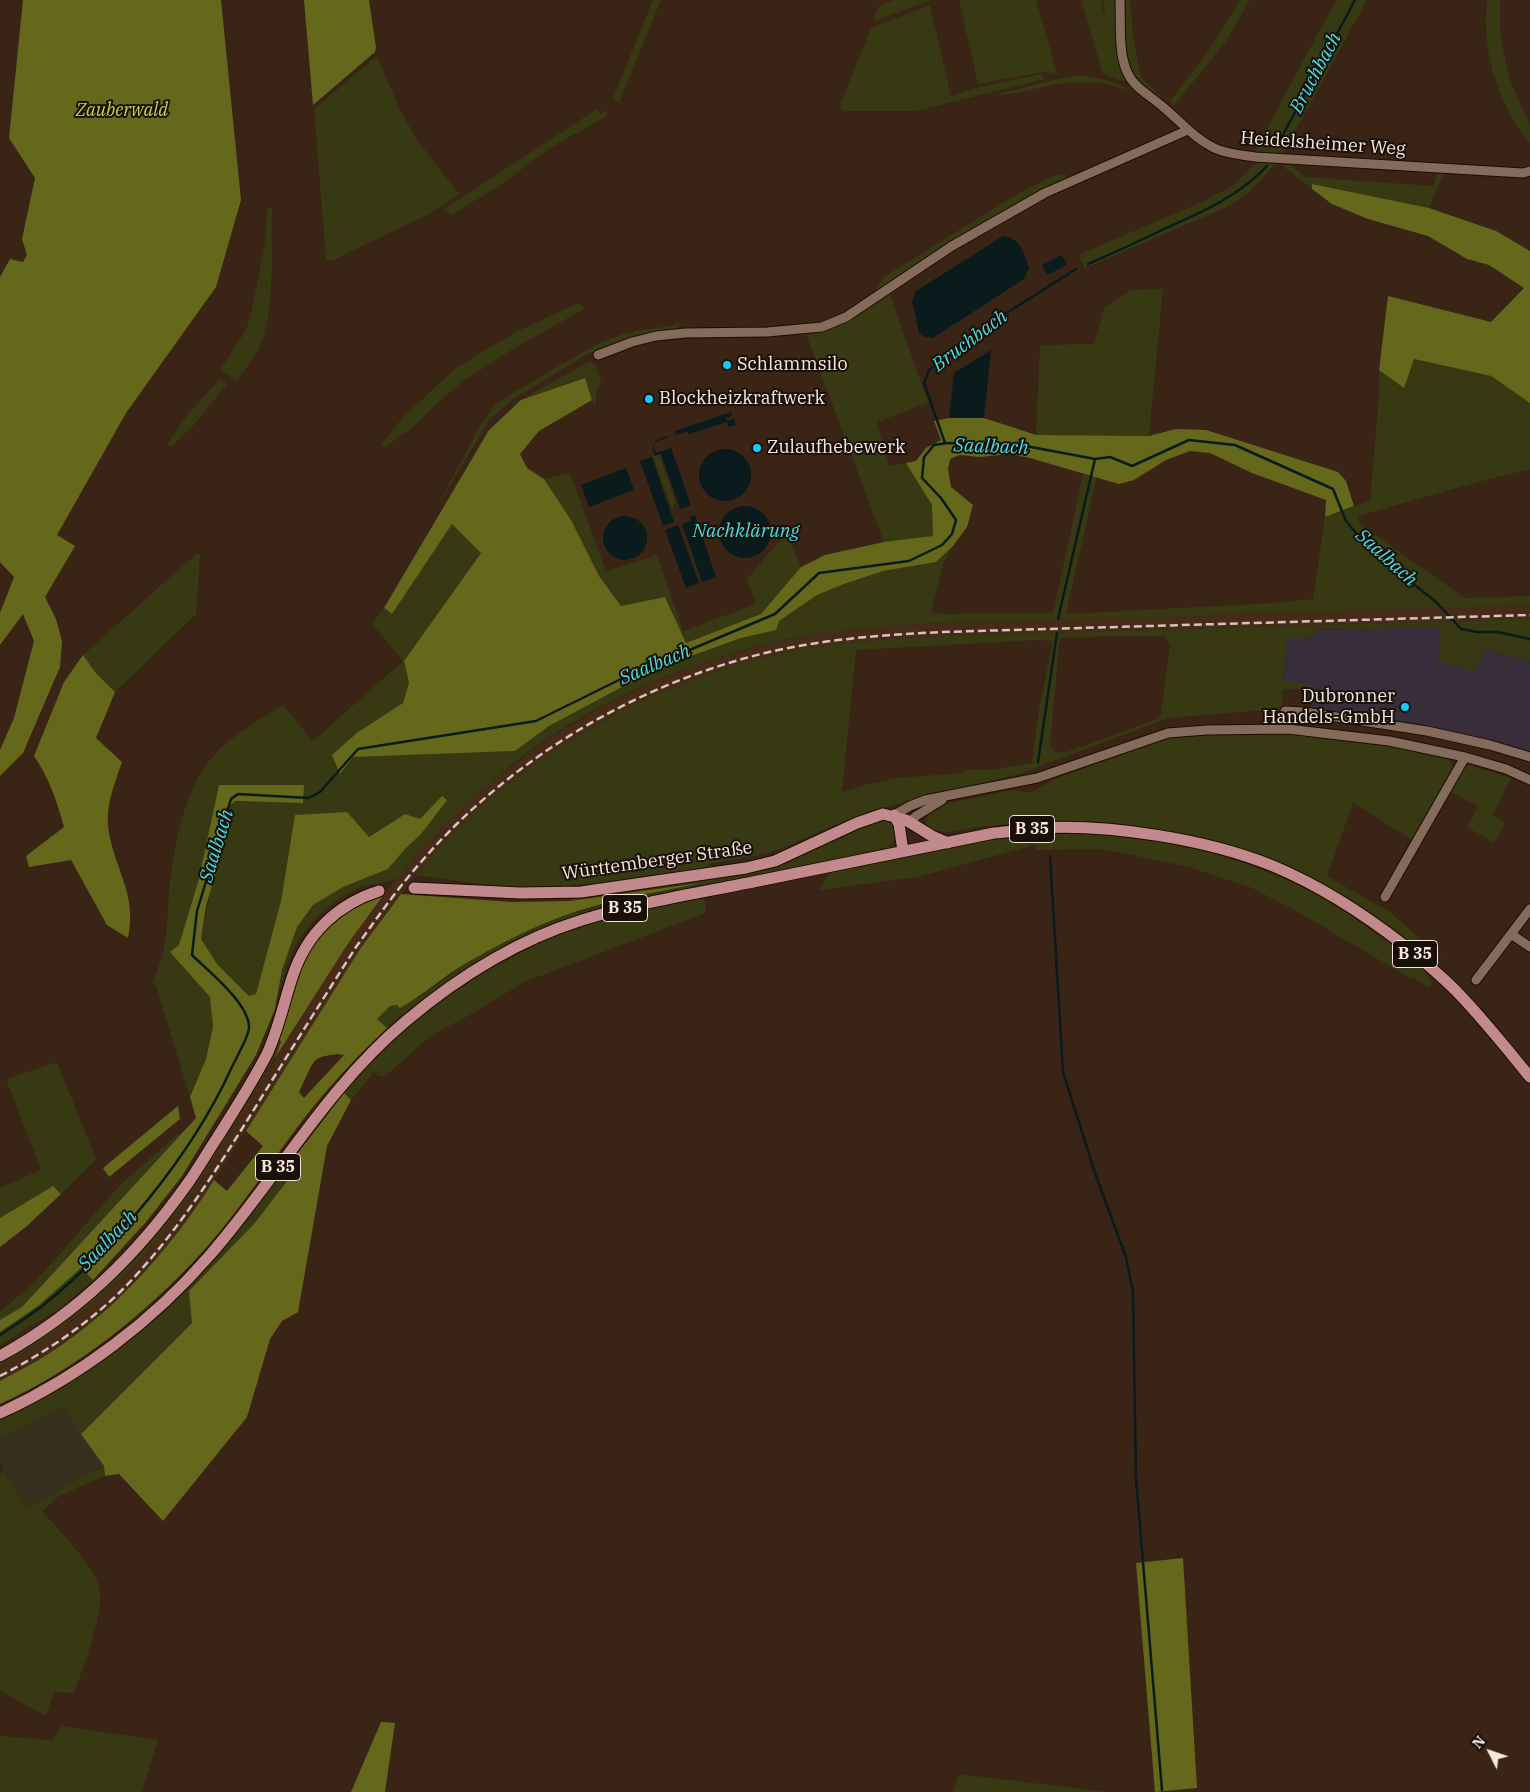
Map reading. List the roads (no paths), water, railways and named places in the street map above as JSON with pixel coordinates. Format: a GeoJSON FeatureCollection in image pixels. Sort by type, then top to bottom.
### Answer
{"type":"FeatureCollection","features":[{"type":"Feature","properties":{"kind":"main road","name":"Württemberger Straße"},"geometry":{"type":"LineString","coordinates":[[414,888],[521,893],[581,892],[737,869],[775,860],[877,815],[894,815]]}},
{"type":"Feature","properties":{"kind":"main road"},"geometry":{"type":"LineString","coordinates":[[894,815],[948,843]]}},
{"type":"Feature","properties":{"kind":"main road"},"geometry":{"type":"LineString","coordinates":[[894,815],[899,824],[903,851]]}},
{"type":"Feature","properties":{"kind":"main road"},"geometry":{"type":"LineString","coordinates":[[910,822],[916,838],[917,848]]}},
{"type":"Feature","properties":{"kind":"main road","name":"B 35"},"geometry":{"type":"LineString","coordinates":[[0,1413],[53,1386],[106,1350],[143,1322],[177,1290],[209,1256],[335,1093],[369,1055],[406,1021],[444,991],[515,948],[560,928],[647,902],[994,833],[1038,828],[1070,828],[1124,831],[1170,838],[1224,850],[1272,866],[1326,892],[1372,920],[1429,966],[1458,993],[1530,1077]]}},
{"type":"Feature","properties":{"kind":"main road"},"geometry":{"type":"LineString","coordinates":[[0,1356],[27,1341],[70,1311],[110,1277],[150,1234],[189,1182],[260,1066],[282,1016],[293,975],[302,953],[328,919],[344,906],[362,896],[379,891]]}},
{"type":"Feature","properties":{"kind":"street","name":"Heidelsheimer Weg"},"geometry":{"type":"LineString","coordinates":[[1120,0],[1121,46],[1128,73],[1142,91],[1163,106],[1198,139],[1229,154],[1255,158],[1523,173],[1530,171]]}},
{"type":"Feature","properties":{"kind":"street"},"geometry":{"type":"LineString","coordinates":[[598,355],[632,342],[656,336],[685,333],[767,332],[822,327],[846,317],[952,246],[1045,193],[1188,130]]}},
{"type":"Feature","properties":{"kind":"street"},"geometry":{"type":"LineString","coordinates":[[1285,711],[1304,712],[1426,731],[1490,745],[1530,757]]}},
{"type":"Feature","properties":{"kind":"street"},"geometry":{"type":"LineString","coordinates":[[894,815],[925,800],[1037,778],[1168,733],[1207,730],[1288,729],[1389,741],[1465,757],[1506,769],[1530,780]]}},
{"type":"Feature","properties":{"kind":"street"},"geometry":{"type":"LineString","coordinates":[[1386,897],[1465,757]]}},
{"type":"Feature","properties":{"kind":"street"},"geometry":{"type":"LineString","coordinates":[[910,822],[948,796]]}},
{"type":"Feature","properties":{"kind":"street"},"geometry":{"type":"LineString","coordinates":[[1476,980],[1530,909]]}},
{"type":"Feature","properties":{"kind":"street"},"geometry":{"type":"LineString","coordinates":[[1511,934],[1530,947]]}},
{"type":"Feature","properties":{"kind":"water"},"geometry":{"type":"Polygon","coordinates":[[[1003,236],[1014,240],[1021,247],[1029,268],[1024,279],[933,338],[924,337],[919,333],[912,301],[916,291],[1003,236]]]}},
{"type":"Feature","properties":{"kind":"water"},"geometry":{"type":"Polygon","coordinates":[[[1061,255],[1067,264],[1047,275],[1042,265],[1061,255]]]}},
{"type":"Feature","properties":{"kind":"water"},"geometry":{"type":"Polygon","coordinates":[[[991,350],[984,418],[949,418],[954,373],[991,350]]]}},
{"type":"Feature","properties":{"kind":"water"},"geometry":{"type":"Polygon","coordinates":[[[731,412],[732,416],[726,418],[727,421],[734,419],[736,425],[729,427],[727,422],[689,434],[687,431],[676,435],[675,431],[731,412]]]}},
{"type":"Feature","properties":{"kind":"water"},"geometry":{"type":"Polygon","coordinates":[[[668,437],[655,443],[660,439],[668,437]]]}},
{"type":"Feature","properties":{"kind":"water"},"geometry":{"type":"Polygon","coordinates":[[[655,443],[656,453],[671,448],[691,505],[680,509],[661,454],[655,456],[653,448],[655,443]]]}},
{"type":"Feature","properties":{"kind":"water","name":"Nachklärung"},"geometry":{"type":"Polygon","coordinates":[[[725,449],[735,451],[743,457],[749,465],[751,475],[749,485],[743,493],[735,499],[725,501],[715,499],[707,493],[701,485],[699,475],[701,465],[707,457],[715,451],[725,449]]]}},
{"type":"Feature","properties":{"kind":"water"},"geometry":{"type":"Polygon","coordinates":[[[652,457],[674,522],[663,526],[640,461],[652,457]]]}},
{"type":"Feature","properties":{"kind":"water"},"geometry":{"type":"Polygon","coordinates":[[[626,468],[634,490],[589,507],[581,485],[626,468]]]}},
{"type":"Feature","properties":{"kind":"water","name":"Nachklärung"},"geometry":{"type":"Polygon","coordinates":[[[745,506],[759,510],[767,518],[771,532],[767,546],[759,554],[745,558],[731,554],[723,546],[719,532],[723,518],[731,510],[745,506]]]}},
{"type":"Feature","properties":{"kind":"water"},"geometry":{"type":"Polygon","coordinates":[[[695,515],[716,577],[702,582],[682,524],[691,521],[690,517],[695,515]]]}},
{"type":"Feature","properties":{"kind":"water","name":"Nachklärung"},"geometry":{"type":"Polygon","coordinates":[[[629,516],[641,522],[646,529],[646,547],[641,554],[634,559],[621,560],[613,557],[606,550],[603,534],[606,526],[613,519],[629,516]]]}},
{"type":"Feature","properties":{"kind":"water"},"geometry":{"type":"Polygon","coordinates":[[[678,525],[699,583],[686,588],[665,530],[678,525]]]}},
{"type":"Feature","properties":{"kind":"waterway","name":"Bruchbach"},"geometry":{"type":"LineString","coordinates":[[1277,146],[1355,0]]}},
{"type":"Feature","properties":{"kind":"waterway","name":"Bruchbach"},"geometry":{"type":"LineString","coordinates":[[1088,264],[1218,203],[1244,187],[1267,166]]}},
{"type":"Feature","properties":{"kind":"waterway","name":"Bruchbach"},"geometry":{"type":"LineString","coordinates":[[945,443],[924,383],[929,370],[994,321],[1076,269]]}},
{"type":"Feature","properties":{"kind":"waterway","name":"Saalbach"},"geometry":{"type":"LineString","coordinates":[[0,1335],[41,1307],[69,1283],[97,1257],[149,1198],[195,1134],[214,1102],[244,1042],[249,1028],[243,1009],[227,988],[192,955],[197,911],[231,799],[238,794],[309,798],[320,792],[358,749],[536,721],[623,678],[775,614],[819,573],[909,561],[942,545],[952,534],[956,520],[941,498],[922,478],[924,457],[934,445],[948,443],[1015,444],[1095,459],[1110,457],[1132,466],[1189,440],[1235,445],[1333,489],[1346,521],[1356,533],[1389,565],[1435,601],[1461,629],[1477,632],[1498,632],[1530,639]]}},
{"type":"Feature","properties":{"kind":"waterway"},"geometry":{"type":"LineString","coordinates":[[1058,619],[1095,459]]}},
{"type":"Feature","properties":{"kind":"waterway"},"geometry":{"type":"LineString","coordinates":[[1038,762],[1057,633]]}},
{"type":"Feature","properties":{"kind":"waterway"},"geometry":{"type":"LineString","coordinates":[[1050,856],[1063,1072],[1095,1173],[1126,1257],[1133,1292],[1136,1478],[1162,1790]]}},
{"type":"Feature","properties":{"kind":"railway"},"geometry":{"type":"LineString","coordinates":[[0,1376],[49,1348],[95,1315],[143,1268],[179,1223],[212,1176],[356,947],[395,893],[421,862],[456,825],[493,791],[534,759],[577,731],[622,706],[668,685],[716,667],[787,648],[853,638],[942,632],[1530,615]]}},
{"type":"Feature","properties":{"kind":"place","name":"Schlammsilo"},"geometry":{"type":"Point","coordinates":[727,365]}},
{"type":"Feature","properties":{"kind":"place","name":"Blockheizkraftwerk"},"geometry":{"type":"Point","coordinates":[649,399]}},
{"type":"Feature","properties":{"kind":"place","name":"Zulaufhebewerk"},"geometry":{"type":"Point","coordinates":[757,448]}},
{"type":"Feature","properties":{"kind":"place","name":"Dubronner Handels-GmbH"},"geometry":{"type":"Point","coordinates":[1405,707]}},
{"type":"Feature","properties":{"kind":"park label","name":"Zauberwald"},"geometry":{"type":"Point","coordinates":[122,111]}}]}
